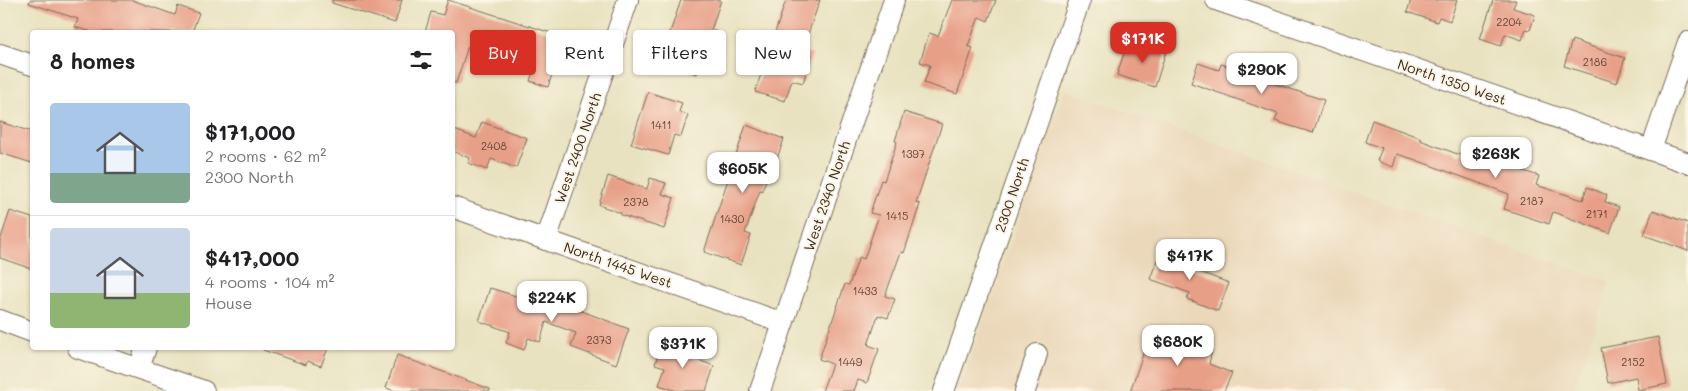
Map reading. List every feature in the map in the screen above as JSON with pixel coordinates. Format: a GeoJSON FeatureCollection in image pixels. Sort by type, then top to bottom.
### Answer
{"type":"FeatureCollection","features":[{"type":"Feature","properties":{"kind":"street","name":"West 2340 North"},"geometry":{"type":"LineString","coordinates":[[760,391],[894,0]]}},
{"type":"Feature","properties":{"kind":"street","name":"2300 North"},"geometry":{"type":"LineString","coordinates":[[944,391],[1080,0]]}},
{"type":"Feature","properties":{"kind":"street","name":"North 1350 West"},"geometry":{"type":"LineString","coordinates":[[1216,0],[1688,163]]}},
{"type":"Feature","properties":{"kind":"street","name":"West 2400 North"},"geometry":{"type":"LineString","coordinates":[[546,240],[625,1]]}},
{"type":"Feature","properties":{"kind":"street"},"geometry":{"type":"LineString","coordinates":[[1651,150],[1688,42]]}},
{"type":"Feature","properties":{"kind":"street"},"geometry":{"type":"LineString","coordinates":[[0,54],[30,64]]}},
{"type":"Feature","properties":{"kind":"street","name":"North 1445 West"},"geometry":{"type":"LineString","coordinates":[[455,208],[783,323]]}},
{"type":"Feature","properties":{"kind":"street"},"geometry":{"type":"LineString","coordinates":[[0,320],[30,331]]}},
{"type":"Feature","properties":{"kind":"street"},"geometry":{"type":"LineString","coordinates":[[84,350],[204,391]]}},
{"type":"Feature","properties":{"kind":"street"},"geometry":{"type":"LineString","coordinates":[[139,368],[145,350]]}},
{"type":"Feature","properties":{"kind":"street"},"geometry":{"type":"LineString","coordinates":[[1025,391],[1037,354]]}},
{"type":"Feature","properties":{"kind":"shaded area"},"geometry":{"type":"Polygon","coordinates":[[[1065,90],[1610,282],[1573,391],[959,391],[1065,90]]]}},
{"type":"Feature","properties":{"kind":"building"},"geometry":{"type":"Polygon","coordinates":[[[30,0],[132,0],[175,15],[178,6],[199,13],[193,30],[85,30],[75,27],[78,19],[29,3],[30,0]]]}},
{"type":"Feature","properties":{"kind":"building"},"geometry":{"type":"Polygon","coordinates":[[[332,0],[402,0],[395,23],[332,3],[332,0]]]}},
{"type":"Feature","properties":{"kind":"building"},"geometry":{"type":"Polygon","coordinates":[[[448,0],[546,31],[546,75],[552,75],[548,87],[530,81],[532,75],[536,75],[536,30],[470,30],[470,47],[468,46],[455,83],[455,30],[426,30],[431,12],[443,15],[448,0]]]}},
{"type":"Feature","properties":{"kind":"building"},"geometry":{"type":"Polygon","coordinates":[[[681,0],[721,0],[711,30],[671,30],[681,0]]]}},
{"type":"Feature","properties":{"kind":"building"},"geometry":{"type":"Polygon","coordinates":[[[786,0],[820,0],[809,30],[776,30],[786,0]]]}},
{"type":"Feature","properties":{"kind":"building"},"geometry":{"type":"Polygon","coordinates":[[[952,0],[996,0],[988,21],[979,17],[968,46],[973,48],[957,94],[924,83],[930,65],[920,62],[929,33],[938,36],[952,0]]]}},
{"type":"Feature","properties":{"kind":"building"},"geometry":{"type":"Polygon","coordinates":[[[1411,0],[1457,0],[1450,21],[1439,17],[1437,22],[1407,12],[1411,0]]]}},
{"type":"Feature","properties":{"kind":"building"},"geometry":{"type":"Polygon","coordinates":[[[1493,0],[1516,0],[1513,8],[1535,15],[1530,30],[1526,29],[1522,40],[1505,34],[1501,46],[1480,39],[1493,0]]]}},
{"type":"Feature","properties":{"kind":"building"},"geometry":{"type":"Polygon","coordinates":[[[1142,40],[1167,48],[1155,87],[1117,75],[1125,50],[1138,54],[1142,40]]]}},
{"type":"Feature","properties":{"kind":"building"},"geometry":{"type":"Polygon","coordinates":[[[1572,40],[1625,58],[1617,83],[1564,66],[1572,40]]]}},
{"type":"Feature","properties":{"kind":"building"},"geometry":{"type":"Polygon","coordinates":[[[1198,63],[1219,70],[1221,64],[1324,100],[1313,133],[1275,121],[1278,114],[1191,83],[1198,63]]]}},
{"type":"Feature","properties":{"kind":"building"},"geometry":{"type":"Polygon","coordinates":[[[761,75],[805,75],[803,83],[792,80],[785,101],[755,92],[761,75]]]}},
{"type":"Feature","properties":{"kind":"building"},"geometry":{"type":"Polygon","coordinates":[[[648,92],[682,103],[679,112],[688,115],[681,137],[674,135],[668,155],[631,144],[648,92]]]}},
{"type":"Feature","properties":{"kind":"building"},"geometry":{"type":"Polygon","coordinates":[[[904,112],[942,124],[916,203],[920,204],[904,253],[901,252],[885,296],[895,299],[888,318],[878,315],[868,345],[879,349],[867,383],[858,380],[854,391],[822,391],[832,364],[819,359],[845,284],[849,285],[859,257],[864,259],[879,215],[870,213],[881,180],[884,181],[897,142],[895,141],[904,112]]]}},
{"type":"Feature","properties":{"kind":"building"},"geometry":{"type":"Polygon","coordinates":[[[1372,120],[1460,155],[1463,148],[1499,163],[1539,176],[1536,185],[1583,200],[1587,187],[1607,195],[1605,202],[1619,207],[1610,233],[1553,212],[1549,224],[1504,209],[1509,194],[1397,154],[1393,167],[1377,161],[1382,148],[1365,142],[1372,120]]]}},
{"type":"Feature","properties":{"kind":"building"},"geometry":{"type":"Polygon","coordinates":[[[0,122],[30,131],[30,162],[0,153],[0,122]]]}},
{"type":"Feature","properties":{"kind":"building"},"geometry":{"type":"Polygon","coordinates":[[[482,122],[527,138],[516,168],[491,159],[487,170],[468,163],[470,158],[455,152],[455,130],[476,138],[482,122]]]}},
{"type":"Feature","properties":{"kind":"building"},"geometry":{"type":"Polygon","coordinates":[[[746,125],[784,139],[774,167],[771,166],[762,191],[760,190],[745,233],[751,235],[741,265],[704,252],[746,125]]]}},
{"type":"Feature","properties":{"kind":"building"},"geometry":{"type":"Polygon","coordinates":[[[608,176],[647,189],[650,178],[666,183],[662,194],[674,198],[664,229],[621,215],[621,213],[599,205],[608,176]]]}},
{"type":"Feature","properties":{"kind":"building"},"geometry":{"type":"Polygon","coordinates":[[[1653,210],[1688,223],[1688,251],[1644,235],[1653,210]]]}},
{"type":"Feature","properties":{"kind":"building"},"geometry":{"type":"Polygon","coordinates":[[[10,211],[30,217],[30,268],[0,258],[0,241],[10,211]]]}},
{"type":"Feature","properties":{"kind":"building"},"geometry":{"type":"Polygon","coordinates":[[[1160,252],[1188,262],[1186,267],[1229,283],[1218,311],[1187,299],[1190,293],[1150,279],[1160,252]]]}},
{"type":"Feature","properties":{"kind":"building"},"geometry":{"type":"Polygon","coordinates":[[[490,288],[516,296],[518,290],[574,308],[629,329],[616,364],[571,347],[576,333],[546,322],[540,342],[528,338],[524,350],[506,343],[510,332],[479,321],[490,288]]]}},
{"type":"Feature","properties":{"kind":"building"},"geometry":{"type":"Polygon","coordinates":[[[1152,329],[1189,339],[1212,350],[1209,364],[1232,373],[1224,391],[1130,391],[1152,329]]]}},
{"type":"Feature","properties":{"kind":"building"},"geometry":{"type":"Polygon","coordinates":[[[1658,337],[1667,384],[1638,390],[1636,377],[1608,383],[1601,348],[1658,337]]]}},
{"type":"Feature","properties":{"kind":"building"},"geometry":{"type":"Polygon","coordinates":[[[663,340],[693,349],[690,357],[714,366],[706,391],[677,391],[659,385],[665,367],[655,364],[663,340]]]}},
{"type":"Feature","properties":{"kind":"building"},"geometry":{"type":"Polygon","coordinates":[[[263,350],[327,350],[321,366],[307,361],[306,365],[263,350]]]}},
{"type":"Feature","properties":{"kind":"building"},"geometry":{"type":"Polygon","coordinates":[[[397,355],[490,389],[490,391],[395,391],[386,388],[397,355]]]}}]}
